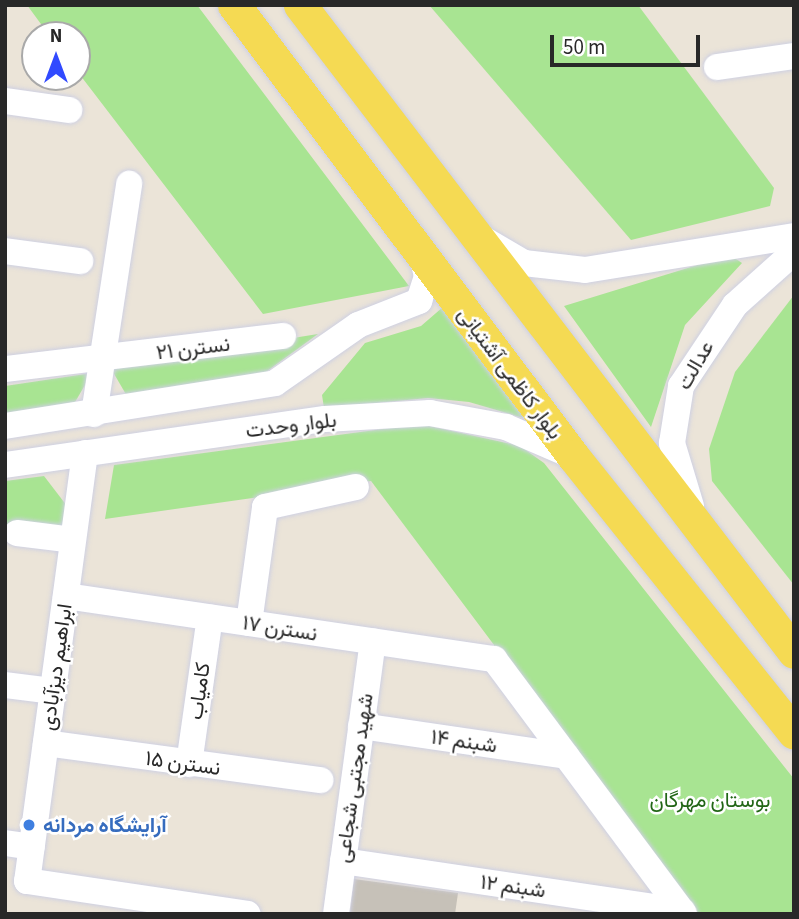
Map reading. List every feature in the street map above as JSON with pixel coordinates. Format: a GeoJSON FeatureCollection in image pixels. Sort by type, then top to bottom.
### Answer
{"type":"FeatureCollection","features":[{"type":"Feature","properties":{"kind":"main road","name":"بلوار کاظمی آشتیانی"},"geometry":{"type":"LineString","coordinates":[[234,5],[573,456],[794,733]]}},
{"type":"Feature","properties":{"kind":"main road"},"geometry":{"type":"LineString","coordinates":[[300,5],[476,233],[709,547],[794,652]]}},
{"type":"Feature","properties":{"kind":"main road"},"geometry":{"type":"LineString","coordinates":[[292,79],[331,46]]}},
{"type":"Feature","properties":{"kind":"street"},"geometry":{"type":"LineString","coordinates":[[717,67],[794,56]]}},
{"type":"Feature","properties":{"kind":"street"},"geometry":{"type":"LineString","coordinates":[[5,101],[69,110]]}},
{"type":"Feature","properties":{"kind":"street"},"geometry":{"type":"LineString","coordinates":[[94,414],[129,184]]}},
{"type":"Feature","properties":{"kind":"street"},"geometry":{"type":"LineString","coordinates":[[476,233],[524,263],[585,270],[794,236]]}},
{"type":"Feature","properties":{"kind":"street"},"geometry":{"type":"LineString","coordinates":[[5,251],[80,261]]}},
{"type":"Feature","properties":{"kind":"street","name":"عدالت"},"geometry":{"type":"LineString","coordinates":[[709,547],[682,486],[672,443],[673,408],[705,344],[770,268],[794,251]]}},
{"type":"Feature","properties":{"kind":"street","name":"بلوار وحدت"},"geometry":{"type":"LineString","coordinates":[[5,426],[94,414],[275,383],[358,325],[419,300],[426,276],[422,256]]}},
{"type":"Feature","properties":{"kind":"street","name":"نسترن ۲۱"},"geometry":{"type":"LineString","coordinates":[[5,369],[283,336]]}},
{"type":"Feature","properties":{"kind":"street","name":"بلوار وحدت"},"geometry":{"type":"LineString","coordinates":[[5,465],[325,419],[430,413],[506,427],[573,456]]}},
{"type":"Feature","properties":{"kind":"street","name":"ابراهیم دیزآبادی"},"geometry":{"type":"LineString","coordinates":[[85,453],[27,881],[248,914]]}},
{"type":"Feature","properties":{"kind":"street"},"geometry":{"type":"LineString","coordinates":[[249,623],[265,507],[356,487]]}},
{"type":"Feature","properties":{"kind":"street"},"geometry":{"type":"LineString","coordinates":[[17,533],[74,540]]}},
{"type":"Feature","properties":{"kind":"street","name":"نسترن ۱۷"},"geometry":{"type":"LineString","coordinates":[[66,596],[494,660],[566,756]]}},
{"type":"Feature","properties":{"kind":"street","name":"کامیاب"},"geometry":{"type":"LineString","coordinates":[[189,764],[210,617]]}},
{"type":"Feature","properties":{"kind":"street","name":"شهید مجتبی شجاعی"},"geometry":{"type":"LineString","coordinates":[[336,914],[373,642]]}},
{"type":"Feature","properties":{"kind":"street"},"geometry":{"type":"LineString","coordinates":[[5,685],[53,691]]}},
{"type":"Feature","properties":{"kind":"street","name":"شبنم ۱۴"},"geometry":{"type":"LineString","coordinates":[[361,726],[566,756]]}},
{"type":"Feature","properties":{"kind":"street","name":"نسترن ۱۵"},"geometry":{"type":"LineString","coordinates":[[46,743],[321,780]]}},
{"type":"Feature","properties":{"kind":"street"},"geometry":{"type":"LineString","coordinates":[[566,756],[683,912]]}},
{"type":"Feature","properties":{"kind":"street"},"geometry":{"type":"LineString","coordinates":[[5,843],[32,847]]}},
{"type":"Feature","properties":{"kind":"street","name":"شبنم ۱۲"},"geometry":{"type":"LineString","coordinates":[[343,861],[568,904],[683,912]]}},
{"type":"Feature","properties":{"kind":"green space"},"geometry":{"type":"Polygon","coordinates":[[[27,5],[197,5],[409,286],[263,314],[91,89],[91,21],[39,21],[27,5]]]}},
{"type":"Feature","properties":{"kind":"green space"},"geometry":{"type":"Polygon","coordinates":[[[429,5],[638,5],[774,188],[770,206],[631,240],[429,5]]]}},
{"type":"Feature","properties":{"kind":"green space"},"geometry":{"type":"Polygon","coordinates":[[[730,255],[742,263],[685,325],[651,427],[564,306],[730,255]]]}},
{"type":"Feature","properties":{"kind":"green space"},"geometry":{"type":"Polygon","coordinates":[[[794,295],[794,585],[712,481],[709,449],[735,372],[794,295]]]}},
{"type":"Feature","properties":{"kind":"green space"},"geometry":{"type":"Polygon","coordinates":[[[443,307],[530,420],[469,402],[428,398],[324,408],[322,395],[365,343],[421,326],[443,307]]]}},
{"type":"Feature","properties":{"kind":"green space"},"geometry":{"type":"Polygon","coordinates":[[[318,334],[259,377],[127,396],[110,367],[318,334]]]}},
{"type":"Feature","properties":{"kind":"green space"},"geometry":{"type":"Polygon","coordinates":[[[92,373],[71,409],[5,418],[5,386],[92,373]]]}},
{"type":"Feature","properties":{"kind":"green space","name":"بوستان مهرگان"},"geometry":{"type":"Polygon","coordinates":[[[420,424],[520,446],[544,463],[794,779],[794,914],[696,914],[371,481],[105,519],[114,465],[420,424]]]}},
{"type":"Feature","properties":{"kind":"green space"},"geometry":{"type":"Polygon","coordinates":[[[44,476],[67,506],[63,534],[5,541],[5,481],[44,476]]]}},
{"type":"Feature","properties":{"kind":"building"},"geometry":{"type":"Polygon","coordinates":[[[354,879],[458,893],[455,914],[350,914],[354,879]]]}},
{"type":"Feature","properties":{"kind":"place","name":"آرایشگاه مردانه"},"geometry":{"type":"Point","coordinates":[29,825]}}]}
